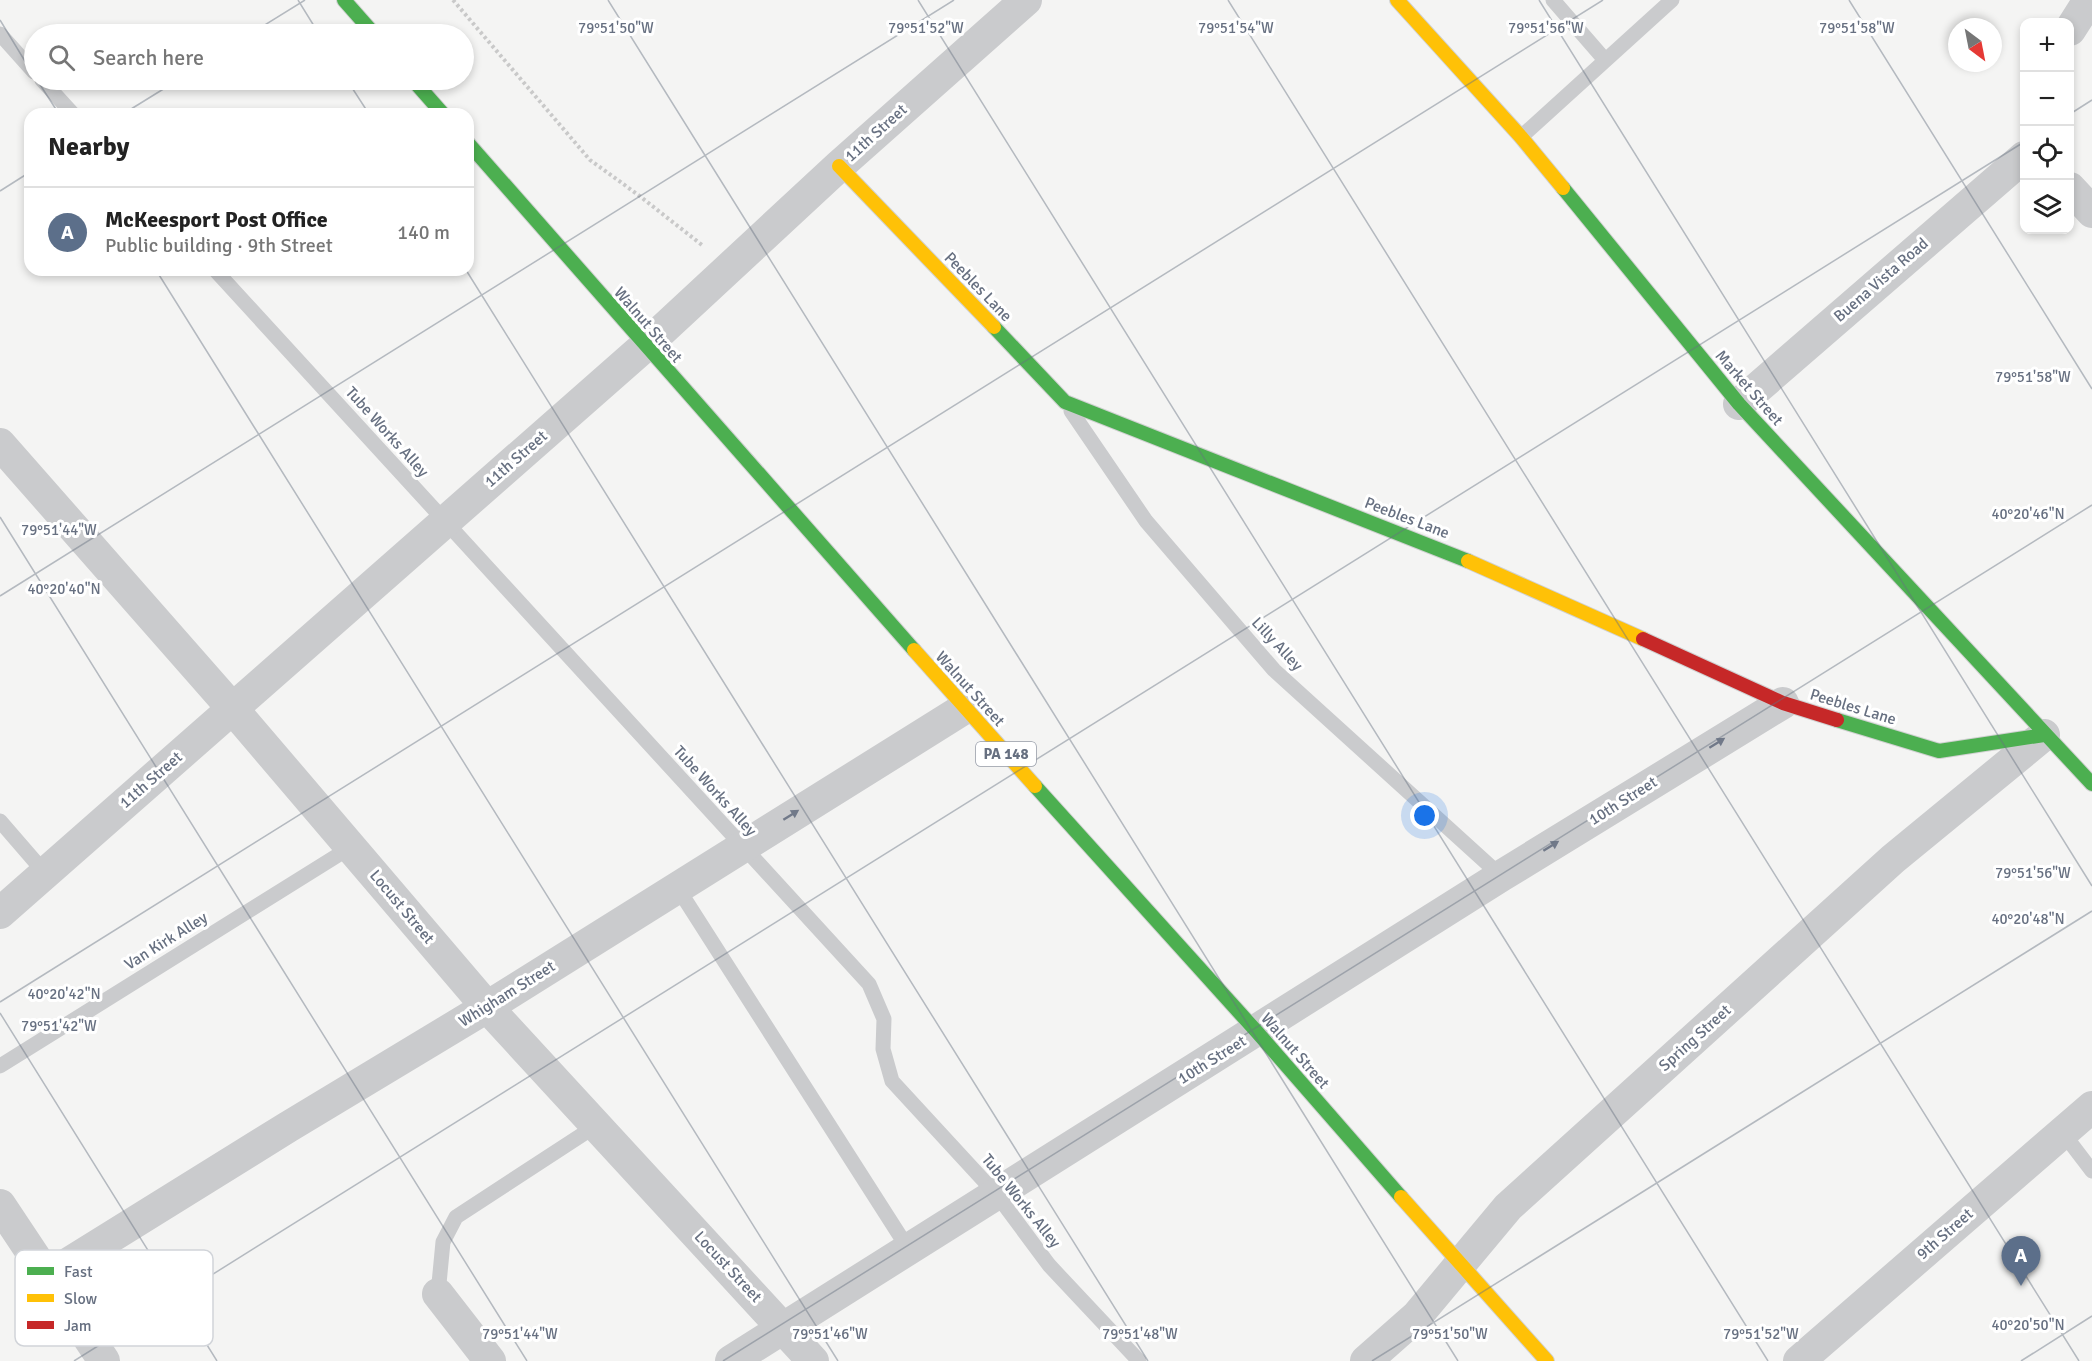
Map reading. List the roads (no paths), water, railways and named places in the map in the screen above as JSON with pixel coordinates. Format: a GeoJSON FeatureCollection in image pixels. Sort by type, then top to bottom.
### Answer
{"type":"FeatureCollection","features":[{"type":"Feature","properties":{"kind":"main road"},"geometry":{"type":"LineString","coordinates":[[344,0],[365,24]]}},
{"type":"Feature","properties":{"kind":"main road","name":"Market Street"},"geometry":{"type":"LineString","coordinates":[[1397,0],[1521,137],[1738,404],[2092,784]]}},
{"type":"Feature","properties":{"kind":"main road"},"geometry":{"type":"LineString","coordinates":[[422,90],[438,108]]}},
{"type":"Feature","properties":{"kind":"main road","name":"Walnut Street"},"geometry":{"type":"LineString","coordinates":[[474,150],[965,708],[1257,1032],[1547,1361]]}},
{"type":"Feature","properties":{"kind":"main road","name":"Peebles Lane"},"geometry":{"type":"LineString","coordinates":[[839,166],[1065,402],[1490,569],[1784,703],[1939,751],[2044,735]]}},
{"type":"Feature","properties":{"kind":"street","name":"11th Street"},"geometry":{"type":"LineString","coordinates":[[0,912],[645,346],[839,166],[1026,0]]}},
{"type":"Feature","properties":{"kind":"street"},"geometry":{"type":"LineString","coordinates":[[2074,24],[2089,0]]}},
{"type":"Feature","properties":{"kind":"street","name":"Buena Vista Road"},"geometry":{"type":"LineString","coordinates":[[1738,404],[2020,161]]}},
{"type":"Feature","properties":{"kind":"street"},"geometry":{"type":"LineString","coordinates":[[2074,192],[2092,212]]}},
{"type":"Feature","properties":{"kind":"street","name":"Locust Street"},"geometry":{"type":"LineString","coordinates":[[0,444],[232,708],[487,1007],[813,1361]]}},
{"type":"Feature","properties":{"kind":"street","name":"10th Street"},"geometry":{"type":"LineString","coordinates":[[731,1361],[1257,1032],[1501,876],[1784,703]]}},
{"type":"Feature","properties":{"kind":"street","name":"Whigham Street"},"geometry":{"type":"LineString","coordinates":[[90,1250],[487,1007],[965,708]]}},
{"type":"Feature","properties":{"kind":"street","name":"Spring Street"},"geometry":{"type":"LineString","coordinates":[[1366,1361],[1417,1316],[1508,1207],[1893,860],[2044,735]]}},
{"type":"Feature","properties":{"kind":"street","name":"9th Street"},"geometry":{"type":"LineString","coordinates":[[1799,1361],[2092,1107]]}},
{"type":"Feature","properties":{"kind":"street"},"geometry":{"type":"LineString","coordinates":[[0,1205],[30,1250]]}},
{"type":"Feature","properties":{"kind":"street"},"geometry":{"type":"LineString","coordinates":[[438,1293],[490,1361]]}},
{"type":"Feature","properties":{"kind":"street"},"geometry":{"type":"LineString","coordinates":[[94,1346],[104,1361]]}},
{"type":"Feature","properties":{"kind":"lane"},"geometry":{"type":"LineString","coordinates":[[1553,0],[1605,60]]}},
{"type":"Feature","properties":{"kind":"lane"},"geometry":{"type":"LineString","coordinates":[[1521,137],[1672,0]]}},
{"type":"Feature","properties":{"kind":"lane"},"geometry":{"type":"LineString","coordinates":[[0,34],[24,61]]}},
{"type":"Feature","properties":{"kind":"lane"},"geometry":{"type":"LineString","coordinates":[[51,90],[68,108]]}},
{"type":"Feature","properties":{"kind":"lane","name":"Tube Works Alley"},"geometry":{"type":"LineString","coordinates":[[220,276],[869,984],[884,1018],[883,1049],[892,1081],[997,1195],[1049,1265],[1139,1361]]}},
{"type":"Feature","properties":{"kind":"lane","name":"Lilly Alley"},"geometry":{"type":"LineString","coordinates":[[1065,402],[1146,521],[1274,670],[1501,876]]}},
{"type":"Feature","properties":{"kind":"lane"},"geometry":{"type":"LineString","coordinates":[[0,821],[45,873]]}},
{"type":"Feature","properties":{"kind":"lane","name":"Van Kirk Alley"},"geometry":{"type":"LineString","coordinates":[[0,1066],[351,847]]}},
{"type":"Feature","properties":{"kind":"lane"},"geometry":{"type":"LineString","coordinates":[[677,887],[909,1250]]}},
{"type":"Feature","properties":{"kind":"lane"},"geometry":{"type":"LineString","coordinates":[[438,1293],[443,1242],[456,1217],[597,1125]]}},
{"type":"Feature","properties":{"kind":"lane"},"geometry":{"type":"LineString","coordinates":[[2063,1133],[2092,1171]]}},
{"type":"Feature","properties":{"kind":"place","name":"McKeesport Post Office"},"geometry":{"type":"Point","coordinates":[2021,1286]}}]}
